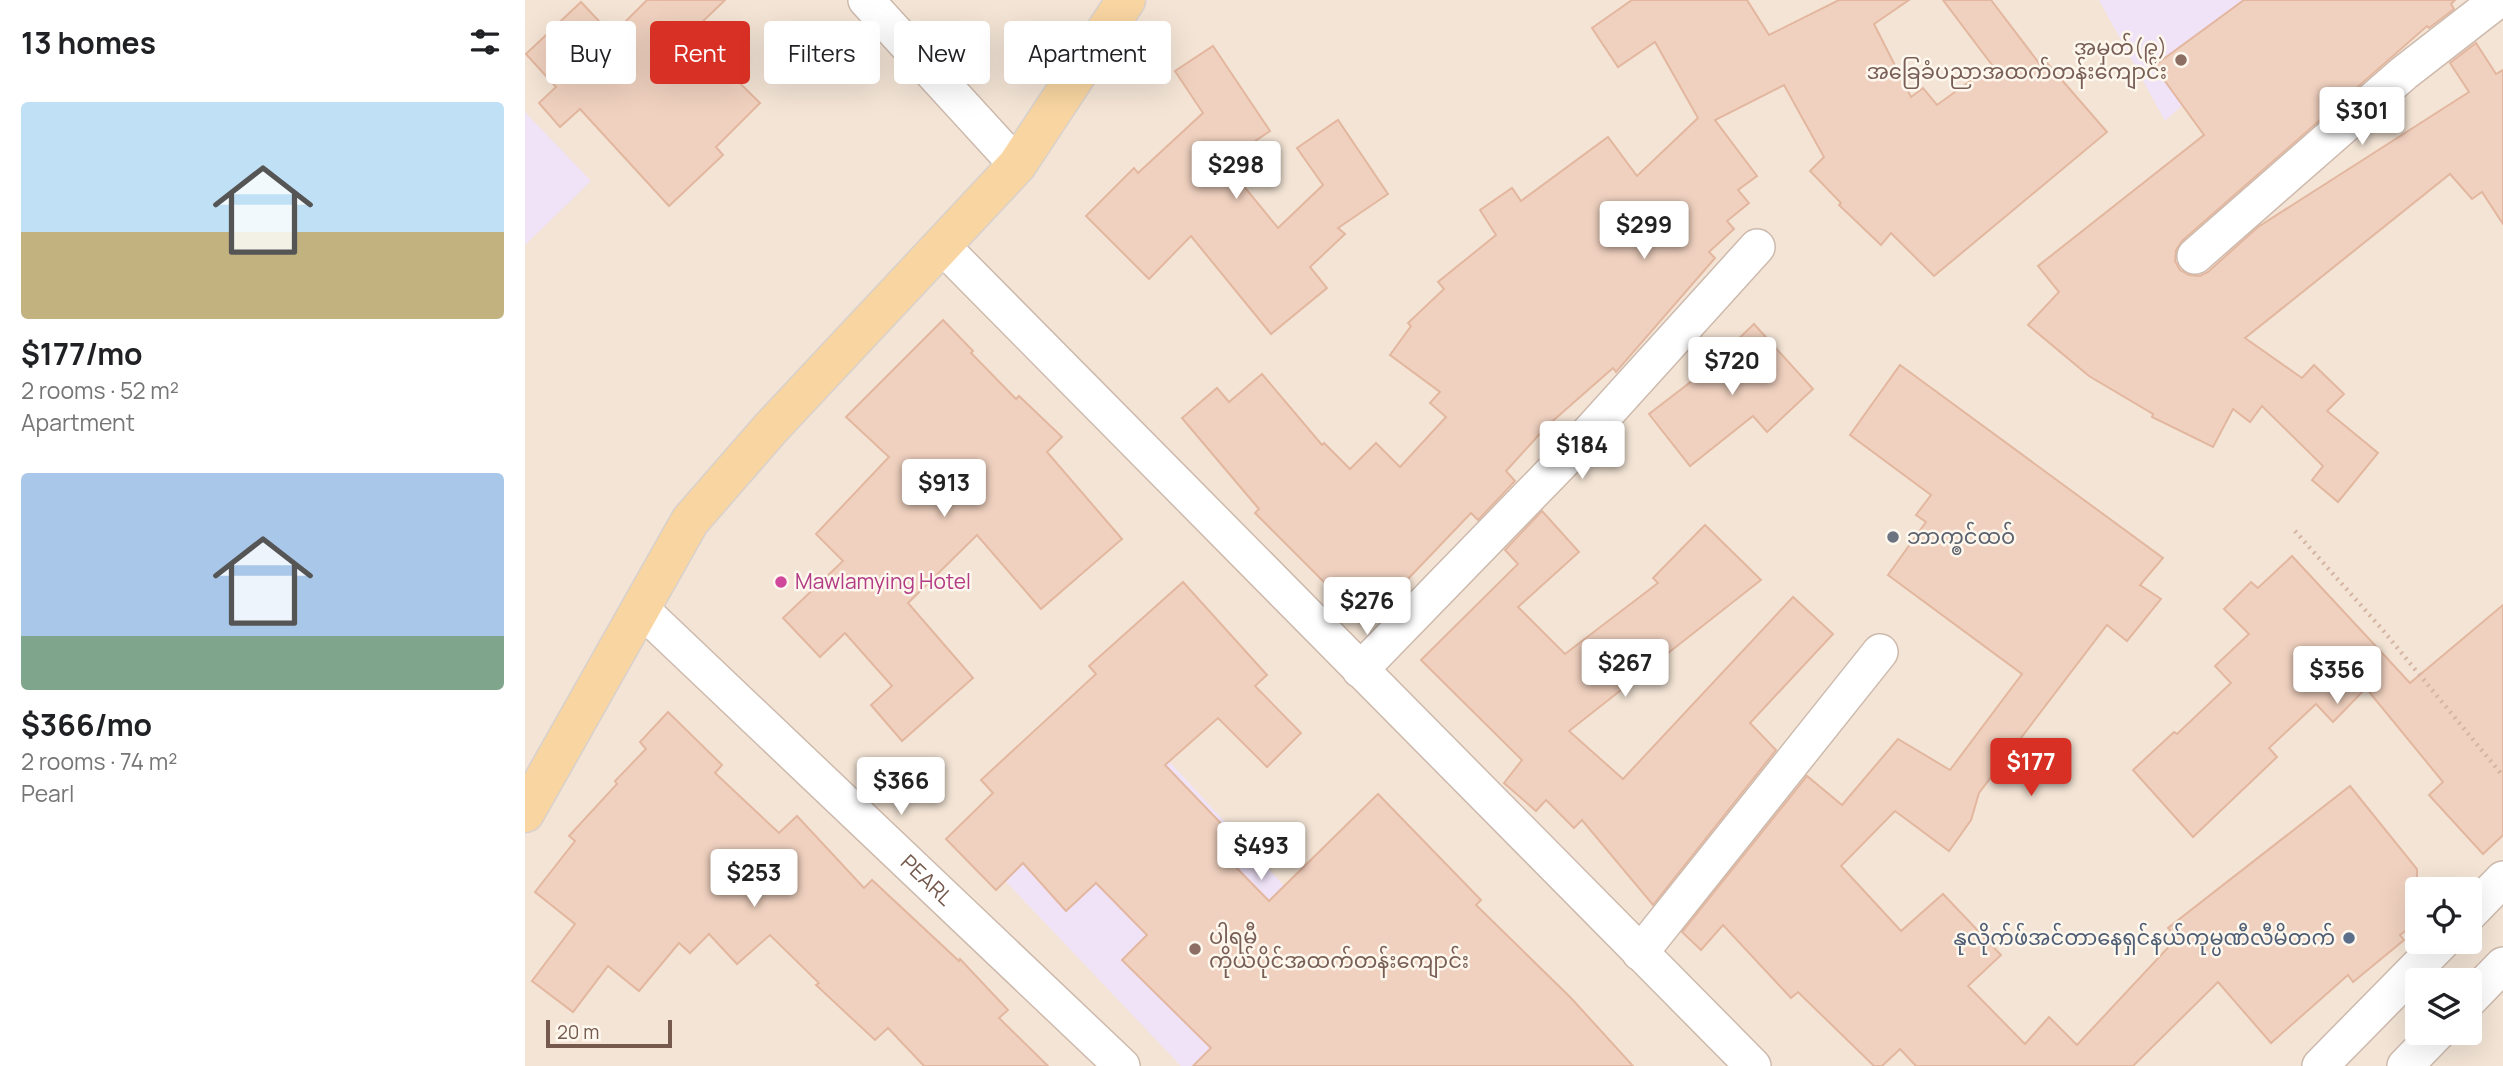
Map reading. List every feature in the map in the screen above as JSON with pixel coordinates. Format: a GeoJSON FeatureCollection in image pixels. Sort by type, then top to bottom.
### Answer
{"type":"FeatureCollection","features":[{"type":"Feature","properties":{"kind":"main road"},"geometry":{"type":"LineString","coordinates":[[525,813],[690,520],[770,429],[1017,165],[1126,0]]}},
{"type":"Feature","properties":{"kind":"street"},"geometry":{"type":"LineString","coordinates":[[866,0],[1017,165]]}},
{"type":"Feature","properties":{"kind":"street"},"geometry":{"type":"LineString","coordinates":[[2195,256],[2404,73],[2498,0]]}},
{"type":"Feature","properties":{"kind":"street"},"geometry":{"type":"LineString","coordinates":[[941,246],[1753,1066]]}},
{"type":"Feature","properties":{"kind":"street"},"geometry":{"type":"LineString","coordinates":[[1360,670],[1567,457],[1757,247]]}},
{"type":"Feature","properties":{"kind":"street","name":"PEARL"},"geometry":{"type":"LineString","coordinates":[[641,609],[1122,1066]]}},
{"type":"Feature","properties":{"kind":"street"},"geometry":{"type":"LineString","coordinates":[[1640,953],[1880,652]]}},
{"type":"Feature","properties":{"kind":"street"},"geometry":{"type":"LineString","coordinates":[[2482,901],[2503,879]]}},
{"type":"Feature","properties":{"kind":"street"},"geometry":{"type":"LineString","coordinates":[[2320,1066],[2430,954]]}},
{"type":"Feature","properties":{"kind":"street"},"geometry":{"type":"LineString","coordinates":[[2482,987],[2503,965]]}},
{"type":"Feature","properties":{"kind":"path"},"geometry":{"type":"LineString","coordinates":[[2295,531],[2381,628],[2503,776]]}},
{"type":"Feature","properties":{"kind":"shaded area"},"geometry":{"type":"Polygon","coordinates":[[[525,0],[2503,0],[2503,1066],[525,1066],[525,0]]]}},
{"type":"Feature","properties":{"kind":"shaded area","name":"အမှတ်(၉) အခြေခံပညာအထက်တန်းကျောင်း"},"geometry":{"type":"Polygon","coordinates":[[[2099,0],[2296,0],[2165,121],[2099,0]]]}},
{"type":"Feature","properties":{"kind":"shaded area"},"geometry":{"type":"Polygon","coordinates":[[[525,112],[591,181],[525,245],[525,112]]]}},
{"type":"Feature","properties":{"kind":"shaded area"},"geometry":{"type":"Polygon","coordinates":[[[1153,744],[1451,1066],[1181,1066],[994,869],[1153,744]]]}},
{"type":"Feature","properties":{"kind":"building"},"geometry":{"type":"Polygon","coordinates":[[[647,0],[725,0],[703,21],[650,21],[650,84],[741,84],[760,103],[716,147],[723,155],[669,206],[580,109],[560,127],[539,103],[556,87],[553,84],[636,84],[636,21],[626,21],[647,0]]]}},
{"type":"Feature","properties":{"kind":"building"},"geometry":{"type":"Polygon","coordinates":[[[1632,0],[1747,0],[1769,35],[1839,0],[1909,0],[1874,24],[1911,97],[1923,88],[1937,105],[1992,65],[1943,0],[1991,0],[2042,67],[2047,63],[2107,132],[1934,276],[1891,233],[1881,245],[1839,205],[1841,203],[1810,171],[1824,157],[1784,85],[1715,120],[1757,176],[1738,190],[1749,203],[1727,221],[1734,229],[1709,252],[1715,258],[1616,372],[1613,368],[1547,426],[1506,471],[1515,481],[1478,520],[1471,513],[1363,626],[1325,589],[1327,585],[1255,513],[1259,509],[1182,418],[1217,388],[1229,402],[1262,374],[1322,445],[1324,443],[1350,469],[1376,443],[1400,467],[1446,417],[1430,403],[1440,392],[1390,355],[1411,326],[1408,323],[1444,289],[1438,282],[1496,235],[1480,210],[1512,188],[1521,201],[1608,137],[1637,176],[1698,118],[1655,42],[1618,67],[1592,28],[1632,0]]]}},
{"type":"Feature","properties":{"kind":"building"},"geometry":{"type":"Polygon","coordinates":[[[2244,0],[2455,0],[2451,4],[2454,9],[2429,28],[2427,26],[2182,241],[2176,250],[2175,261],[2180,270],[2189,275],[2200,276],[2208,272],[2258,227],[2469,92],[2450,63],[2476,43],[2496,74],[2503,70],[2503,224],[2482,192],[2472,199],[2450,174],[2245,338],[2302,378],[2314,365],[2344,394],[2327,411],[2378,453],[2338,502],[2312,480],[2323,466],[2262,406],[2250,422],[2233,409],[2213,447],[2152,417],[2153,414],[2089,376],[2028,325],[2059,292],[2038,266],[2204,135],[2154,66],[2244,0]]]}},
{"type":"Feature","properties":{"kind":"building"},"geometry":{"type":"Polygon","coordinates":[[[581,2],[599,21],[561,21],[581,2]]]}},
{"type":"Feature","properties":{"kind":"building"},"geometry":{"type":"Polygon","coordinates":[[[546,35],[546,76],[526,54],[546,35]]]}},
{"type":"Feature","properties":{"kind":"building"},"geometry":{"type":"Polygon","coordinates":[[[1213,46],[1270,131],[1224,162],[1278,228],[1323,185],[1297,148],[1338,120],[1388,194],[1338,228],[1345,234],[1310,267],[1327,288],[1271,334],[1191,236],[1149,279],[1086,216],[1134,168],[1138,173],[1203,113],[1175,71],[1213,46]]]}},
{"type":"Feature","properties":{"kind":"building"},"geometry":{"type":"Polygon","coordinates":[[[943,320],[1016,399],[1019,396],[1062,437],[1047,452],[1122,539],[1041,609],[977,535],[908,603],[973,678],[902,741],[871,705],[892,686],[845,633],[820,657],[783,618],[843,561],[816,534],[889,457],[846,417],[943,320]]]}},
{"type":"Feature","properties":{"kind":"building"},"geometry":{"type":"Polygon","coordinates":[[[1754,324],[1813,389],[1767,432],[1753,416],[1690,466],[1649,414],[1705,371],[1754,324]]]}},
{"type":"Feature","properties":{"kind":"building"},"geometry":{"type":"Polygon","coordinates":[[[1900,365],[2163,558],[2140,585],[2161,599],[2127,641],[2107,625],[1979,793],[1971,820],[1949,851],[1895,811],[1841,866],[1901,931],[1943,894],[2001,955],[1968,986],[2025,1044],[2049,1017],[2077,1045],[2177,938],[2168,928],[2350,786],[2417,869],[2417,877],[2405,877],[2405,931],[2400,935],[2404,940],[2353,982],[2348,975],[2271,1043],[2218,982],[2133,1066],[1916,1066],[1900,1049],[1882,1066],[1874,1066],[1798,992],[1791,998],[1723,925],[1701,950],[1682,932],[1807,776],[1842,805],[1898,739],[1950,770],[2022,674],[1888,575],[1926,522],[1916,515],[1931,495],[1850,435],[1900,365]]]}},
{"type":"Feature","properties":{"kind":"building"},"geometry":{"type":"Polygon","coordinates":[[[1542,511],[1579,552],[1518,607],[1565,654],[1658,583],[1653,578],[1705,525],[1761,580],[1569,731],[1623,779],[1793,597],[1833,634],[1750,723],[1776,750],[1653,905],[1582,820],[1574,828],[1546,800],[1536,811],[1504,783],[1522,760],[1421,660],[1518,564],[1505,550],[1542,511]]]}},
{"type":"Feature","properties":{"kind":"building"},"geometry":{"type":"Polygon","coordinates":[[[2292,556],[2410,683],[2503,605],[2503,835],[2483,854],[2429,795],[2443,782],[2366,688],[2333,722],[2316,704],[2269,748],[2277,757],[2193,837],[2133,770],[2174,732],[2177,734],[2231,683],[2215,666],[2249,634],[2224,609],[2251,582],[2258,588],[2292,556]]]}},
{"type":"Feature","properties":{"kind":"building"},"geometry":{"type":"Polygon","coordinates":[[[1183,582],[1267,675],[1255,686],[1301,733],[1267,767],[1218,718],[1165,765],[1234,837],[1220,851],[1269,901],[1378,794],[1481,900],[1476,905],[1571,998],[1633,1066],[1193,1066],[1211,1048],[1122,960],[1147,935],[1096,883],[1066,911],[1023,863],[996,890],[946,839],[993,793],[981,780],[1096,674],[1089,666],[1183,582]]]}},
{"type":"Feature","properties":{"kind":"building"},"geometry":{"type":"Polygon","coordinates":[[[668,712],[722,765],[715,773],[779,833],[797,816],[864,888],[872,880],[959,961],[960,959],[1008,1010],[999,1018],[1048,1066],[924,1066],[888,1028],[875,1040],[816,985],[819,983],[770,935],[737,964],[709,934],[690,953],[679,943],[639,991],[608,966],[573,1012],[532,981],[575,924],[535,892],[575,841],[569,836],[646,749],[640,742],[668,712]]]}},
{"type":"Feature","properties":{"kind":"place","name":"အမှတ်(၉) အခြေခံပညာအထက်တန်းကျောင်း"},"geometry":{"type":"Point","coordinates":[2181,60]}},
{"type":"Feature","properties":{"kind":"place","name":"ဘာက္ၜၚ်ထဝ်"},"geometry":{"type":"Point","coordinates":[1893,537]}},
{"type":"Feature","properties":{"kind":"place","name":"Mawlamying Hotel"},"geometry":{"type":"Point","coordinates":[781,582]}},
{"type":"Feature","properties":{"kind":"place","name":"နုလိုက်ဖ်အင်တာနေရှင်နယ်ကုမ္ပဏီလီမိတက်"},"geometry":{"type":"Point","coordinates":[2349,938]}},
{"type":"Feature","properties":{"kind":"place","name":"ပါရမီ ကိုယ်ပိုင်အထက်တန်းကျောင်း"},"geometry":{"type":"Point","coordinates":[1195,949]}}]}
